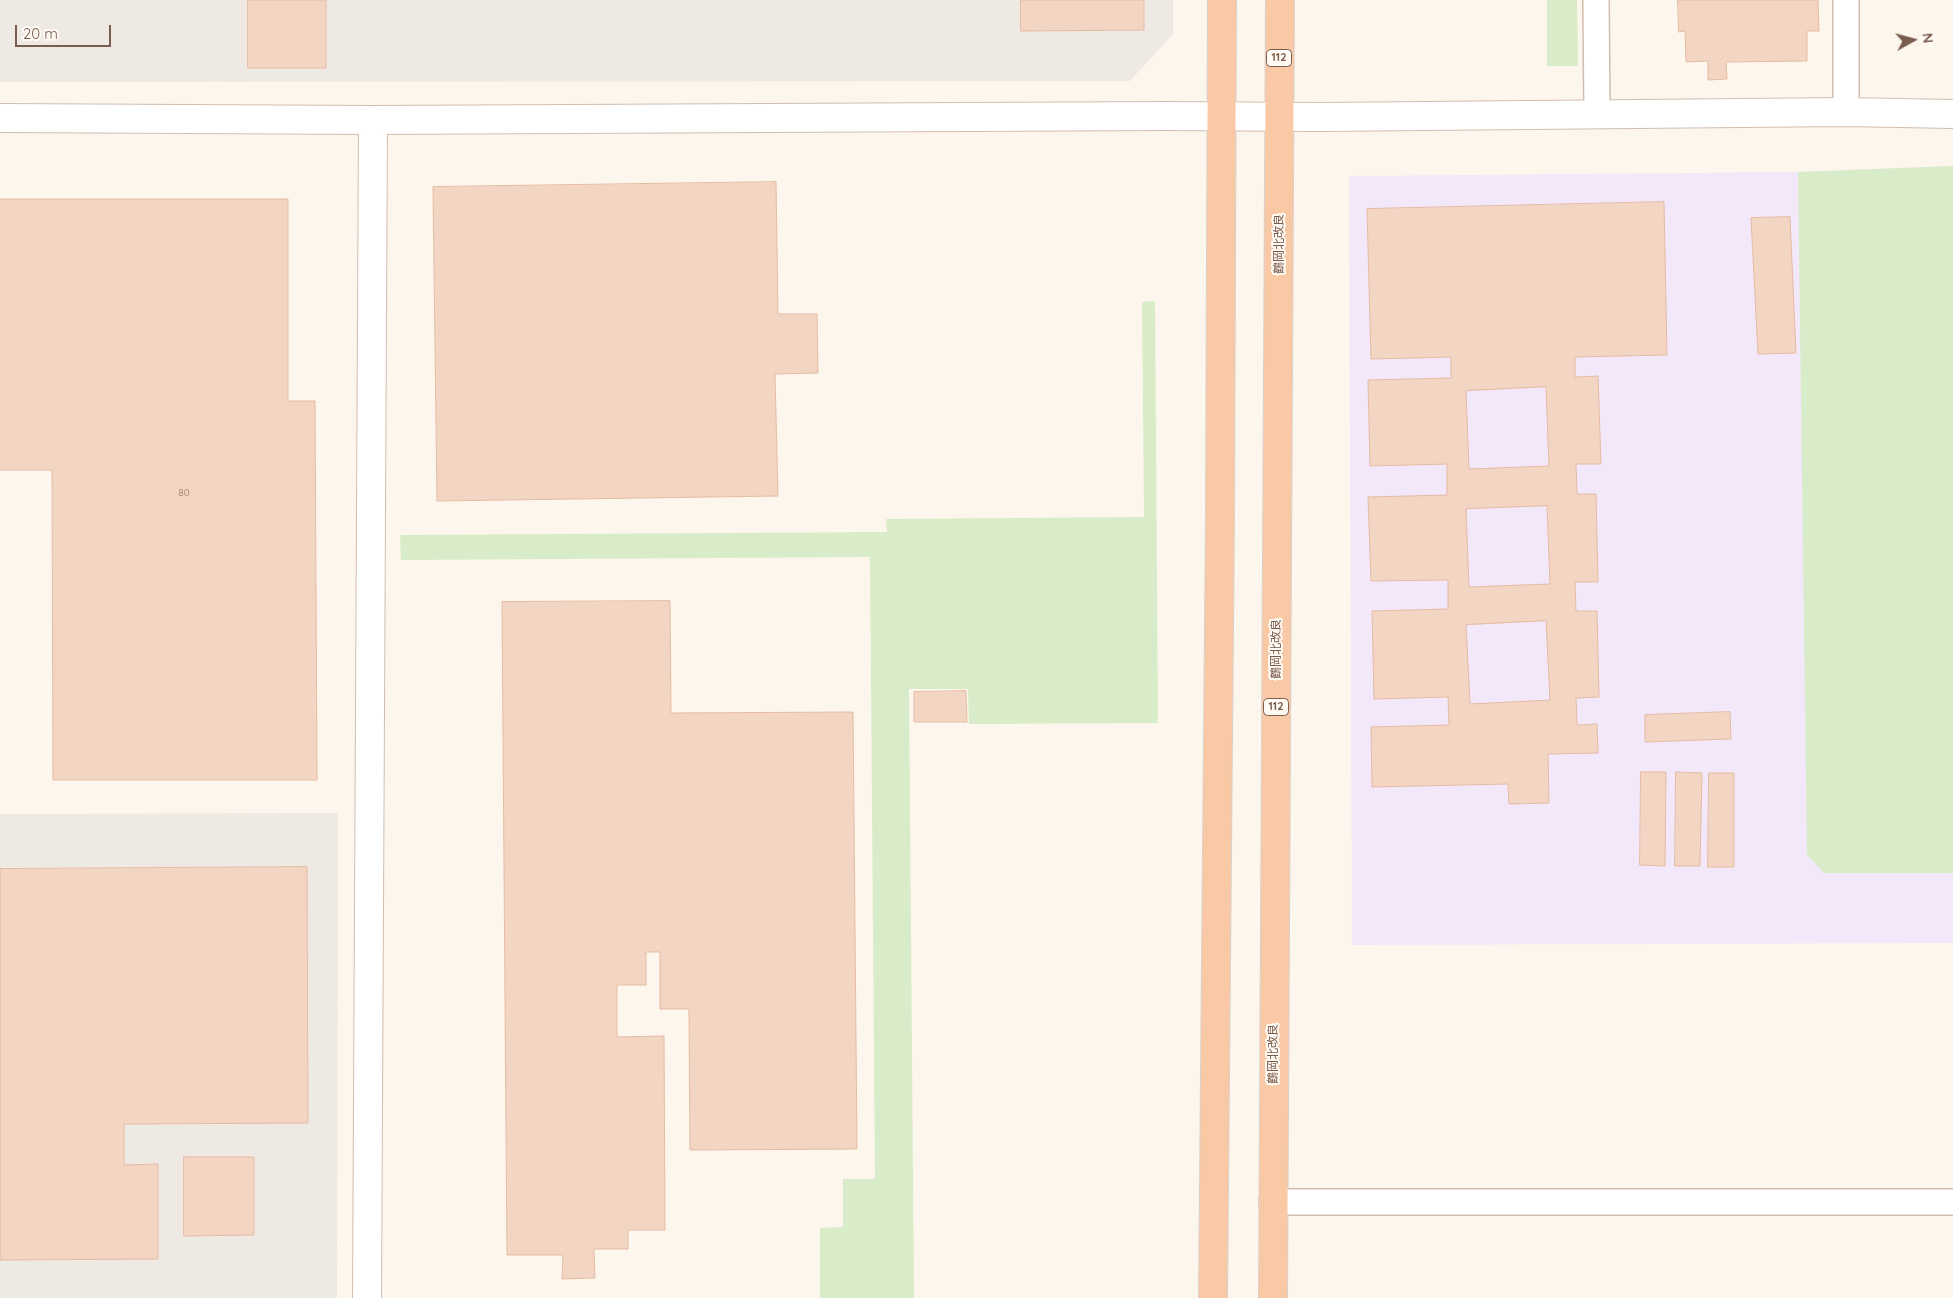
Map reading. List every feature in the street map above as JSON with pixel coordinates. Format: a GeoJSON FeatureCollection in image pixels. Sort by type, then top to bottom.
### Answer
{"type":"FeatureCollection","features":[{"type":"Feature","properties":{"kind":"highway"},"geometry":{"type":"LineString","coordinates":[[1213,1298],[1220,526],[1222,0]]}},
{"type":"Feature","properties":{"kind":"highway","name":"鶴岡北改良"},"geometry":{"type":"LineString","coordinates":[[1272,1298],[1280,0]]}},
{"type":"Feature","properties":{"kind":"street"},"geometry":{"type":"LineString","coordinates":[[1596,0],[1598,114]]}},
{"type":"Feature","properties":{"kind":"street"},"geometry":{"type":"LineString","coordinates":[[1846,0],[1846,112]]}},
{"type":"Feature","properties":{"kind":"street"},"geometry":{"type":"LineString","coordinates":[[0,118],[373,120],[1846,112],[1953,114]]}},
{"type":"Feature","properties":{"kind":"street"},"geometry":{"type":"LineString","coordinates":[[368,1298],[373,120]]}},
{"type":"Feature","properties":{"kind":"street"},"geometry":{"type":"LineString","coordinates":[[1272,1202],[1953,1202]]}},
{"type":"Feature","properties":{"kind":"shaded area"},"geometry":{"type":"Polygon","coordinates":[[[0,0],[1173,0],[1173,34],[1130,81],[0,82],[0,0]]]}},
{"type":"Feature","properties":{"kind":"shaded area"},"geometry":{"type":"Polygon","coordinates":[[[1953,166],[1953,943],[1352,945],[1349,176],[1798,172],[1953,166]]]}},
{"type":"Feature","properties":{"kind":"shaded area"},"geometry":{"type":"Polygon","coordinates":[[[338,813],[337,1298],[0,1298],[0,814],[338,813]]]}},
{"type":"Feature","properties":{"kind":"green space"},"geometry":{"type":"Polygon","coordinates":[[[1547,0],[1577,0],[1578,66],[1547,66],[1547,0]]]}},
{"type":"Feature","properties":{"kind":"green space"},"geometry":{"type":"Polygon","coordinates":[[[1953,166],[1953,873],[1824,873],[1807,855],[1798,172],[1953,166]]]}},
{"type":"Feature","properties":{"kind":"green space"},"geometry":{"type":"Polygon","coordinates":[[[1155,301],[1158,723],[969,724],[968,689],[909,689],[914,1298],[820,1298],[820,1228],[843,1227],[843,1179],[875,1179],[870,557],[401,560],[400,535],[887,532],[886,519],[1144,517],[1142,302],[1155,301]]]}},
{"type":"Feature","properties":{"kind":"building"},"geometry":{"type":"Polygon","coordinates":[[[248,0],[326,0],[326,68],[248,68],[248,0]]]}},
{"type":"Feature","properties":{"kind":"building"},"geometry":{"type":"Polygon","coordinates":[[[1021,0],[1144,0],[1144,30],[1021,31],[1021,0]]]}},
{"type":"Feature","properties":{"kind":"building"},"geometry":{"type":"Polygon","coordinates":[[[1678,0],[1818,0],[1819,31],[1807,31],[1807,61],[1726,62],[1727,79],[1708,80],[1708,61],[1686,62],[1685,31],[1679,32],[1678,0]]]}},
{"type":"Feature","properties":{"kind":"building"},"geometry":{"type":"Polygon","coordinates":[[[776,182],[778,314],[817,314],[818,373],[775,374],[778,496],[437,501],[433,187],[776,182]]]}},
{"type":"Feature","properties":{"kind":"building"},"geometry":{"type":"Polygon","coordinates":[[[0,199],[288,199],[288,401],[315,401],[317,780],[53,780],[52,470],[0,470],[0,199]]]}},
{"type":"Feature","properties":{"kind":"building"},"geometry":{"type":"Polygon","coordinates":[[[1664,202],[1667,355],[1575,357],[1575,377],[1598,376],[1601,464],[1576,464],[1577,494],[1596,494],[1598,582],[1575,582],[1576,611],[1597,611],[1599,697],[1576,698],[1577,725],[1597,724],[1598,753],[1548,754],[1549,803],[1509,804],[1508,784],[1372,787],[1371,727],[1449,725],[1448,697],[1374,699],[1372,611],[1448,609],[1448,580],[1371,581],[1368,497],[1447,495],[1447,464],[1370,466],[1368,380],[1451,378],[1451,357],[1371,359],[1367,209],[1664,202]],[[1546,387],[1466,391],[1469,469],[1549,466],[1546,387]],[[1547,506],[1466,509],[1469,587],[1550,584],[1547,506]],[[1546,621],[1466,625],[1470,704],[1550,700],[1546,621]]]}},
{"type":"Feature","properties":{"kind":"building"},"geometry":{"type":"Polygon","coordinates":[[[1790,217],[1796,353],[1758,354],[1751,218],[1790,217]]]}},
{"type":"Feature","properties":{"kind":"building"},"geometry":{"type":"Polygon","coordinates":[[[670,601],[671,713],[853,712],[857,1149],[690,1150],[689,1009],[660,1009],[660,952],[646,952],[646,985],[617,985],[617,1037],[664,1036],[665,1230],[628,1230],[628,1249],[594,1249],[595,1278],[562,1279],[563,1255],[507,1255],[502,602],[670,601]]]}},
{"type":"Feature","properties":{"kind":"building"},"geometry":{"type":"Polygon","coordinates":[[[966,691],[967,722],[914,722],[914,692],[966,691]]]}},
{"type":"Feature","properties":{"kind":"building"},"geometry":{"type":"Polygon","coordinates":[[[1730,712],[1731,739],[1645,742],[1645,715],[1730,712]]]}},
{"type":"Feature","properties":{"kind":"building"},"geometry":{"type":"Polygon","coordinates":[[[1641,772],[1666,772],[1665,866],[1640,865],[1641,772]]]}},
{"type":"Feature","properties":{"kind":"building"},"geometry":{"type":"Polygon","coordinates":[[[1676,772],[1702,773],[1700,866],[1675,866],[1676,772]]]}},
{"type":"Feature","properties":{"kind":"building"},"geometry":{"type":"Polygon","coordinates":[[[1709,773],[1734,773],[1734,867],[1708,867],[1709,773]]]}},
{"type":"Feature","properties":{"kind":"building"},"geometry":{"type":"Polygon","coordinates":[[[307,867],[308,1123],[124,1124],[124,1165],[158,1164],[158,1259],[0,1260],[0,869],[307,867]]]}},
{"type":"Feature","properties":{"kind":"building"},"geometry":{"type":"Polygon","coordinates":[[[184,1157],[254,1157],[254,1235],[184,1236],[184,1157]]]}}]}
